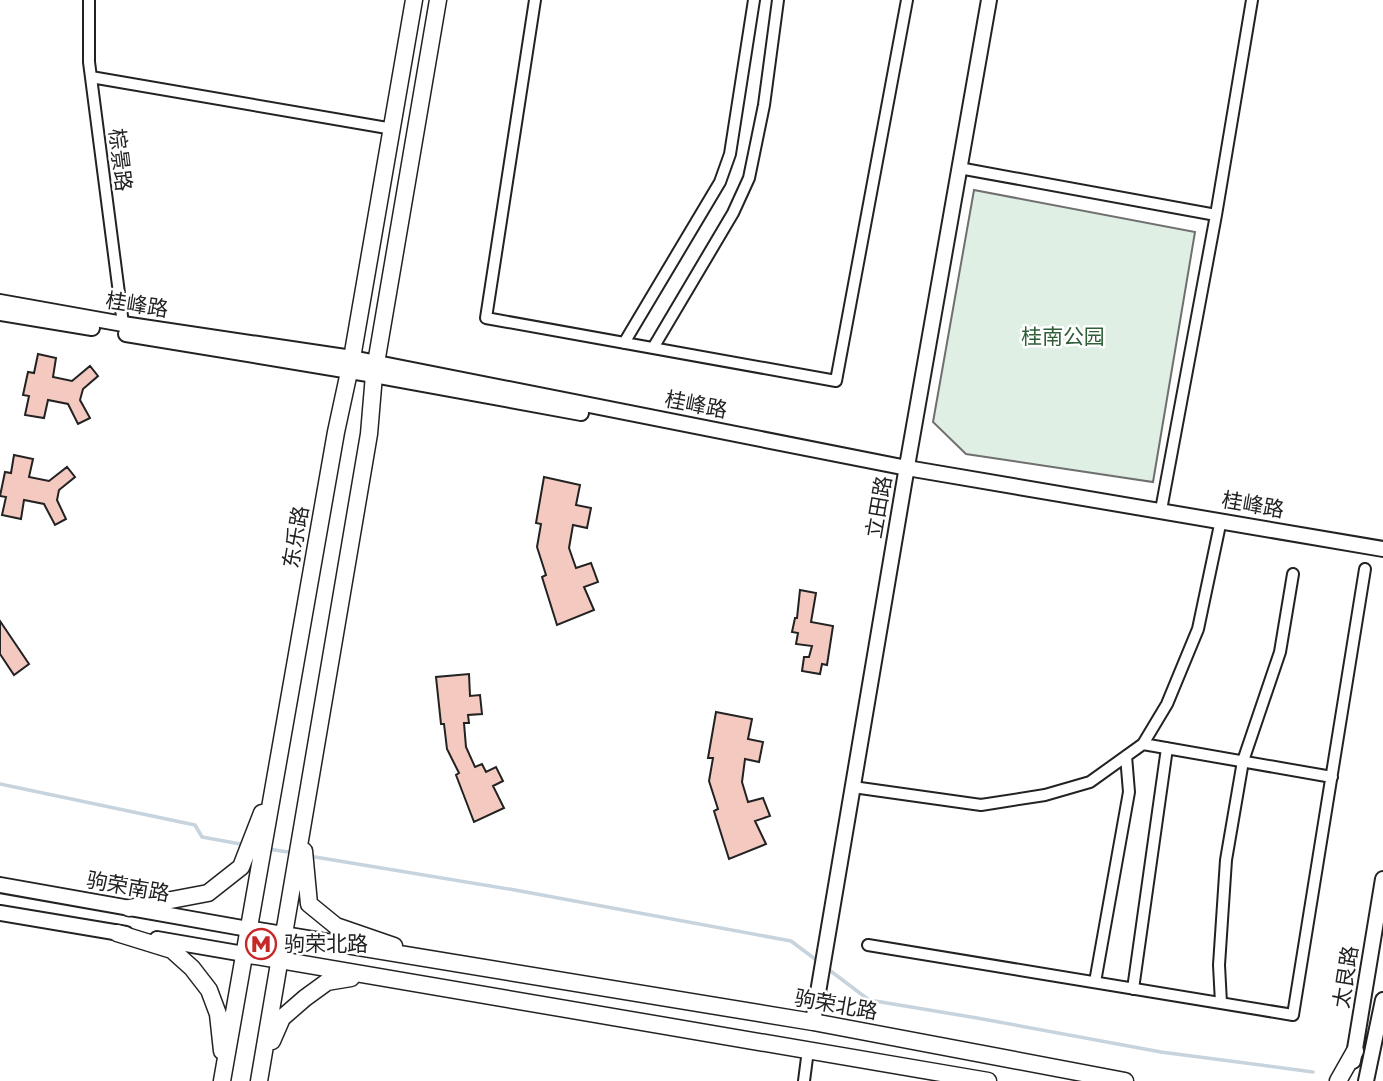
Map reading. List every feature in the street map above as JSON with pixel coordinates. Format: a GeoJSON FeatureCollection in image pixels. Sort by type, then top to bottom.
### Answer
{"type":"FeatureCollection","features":[{"type":"Feature","properties":{"kind":"main road","name":"东乐路"},"geometry":{"type":"LineString","coordinates":[[223,1076],[248,929],[256,847],[277,764],[336,432],[351,365],[414,0]]}},
{"type":"Feature","properties":{"kind":"main road"},"geometry":{"type":"LineString","coordinates":[[260,1073],[301,854],[302,829],[369,435],[376,369],[438,0]]}},
{"type":"Feature","properties":{"kind":"main road"},"geometry":{"type":"LineString","coordinates":[[130,908],[208,893],[241,867],[256,847]]}},
{"type":"Feature","properties":{"kind":"main road"},"geometry":{"type":"LineString","coordinates":[[301,854],[309,904],[336,926],[436,960]]}},
{"type":"Feature","properties":{"kind":"main road","name":"驹荣北路"},"geometry":{"type":"LineString","coordinates":[[248,929],[813,1022],[1125,1081]]}},
{"type":"Feature","properties":{"kind":"main road"},"geometry":{"type":"LineString","coordinates":[[117,933],[172,950],[192,968],[209,990],[218,1014],[223,1076]]}},
{"type":"Feature","properties":{"kind":"main road"},"geometry":{"type":"LineString","coordinates":[[244,954],[988,1081]]}},
{"type":"Feature","properties":{"kind":"main road"},"geometry":{"type":"LineString","coordinates":[[260,1073],[282,1018],[327,982],[367,975]]}},
{"type":"Feature","properties":{"kind":"main road"},"geometry":{"type":"LineString","coordinates":[[1338,1081],[1355,1051]]}},
{"type":"Feature","properties":{"kind":"street","name":"棕景路"},"geometry":{"type":"LineString","coordinates":[[89,0],[89,62],[123,324]]}},
{"type":"Feature","properties":{"kind":"street"},"geometry":{"type":"LineString","coordinates":[[535,0],[486,318],[836,381],[907,0]]}},
{"type":"Feature","properties":{"kind":"street"},"geometry":{"type":"LineString","coordinates":[[624,343],[720,182],[730,154],[754,0]]}},
{"type":"Feature","properties":{"kind":"street"},"geometry":{"type":"LineString","coordinates":[[653,348],[733,213],[749,178],[764,105],[778,0]]}},
{"type":"Feature","properties":{"kind":"street","name":"立田路"},"geometry":{"type":"LineString","coordinates":[[813,1022],[989,0]]}},
{"type":"Feature","properties":{"kind":"street"},"geometry":{"type":"LineString","coordinates":[[1161,510],[1216,215],[1252,0]]}},
{"type":"Feature","properties":{"kind":"street"},"geometry":{"type":"LineString","coordinates":[[91,77],[393,129]]}},
{"type":"Feature","properties":{"kind":"street"},"geometry":{"type":"LineString","coordinates":[[959,168],[1216,215]]}},
{"type":"Feature","properties":{"kind":"street","name":"桂峰路"},"geometry":{"type":"LineString","coordinates":[[0,302],[376,369],[907,470],[1161,510],[1383,551]]}},
{"type":"Feature","properties":{"kind":"street"},"geometry":{"type":"LineString","coordinates":[[0,313],[351,365]]}},
{"type":"Feature","properties":{"kind":"street"},"geometry":{"type":"LineString","coordinates":[[853,787],[981,805],[1045,794],[1090,782],[1143,744],[1167,704],[1198,629],[1220,523],[907,470]]}},
{"type":"Feature","properties":{"kind":"street"},"geometry":{"type":"LineString","coordinates":[[867,945],[1293,1015],[1366,569]]}},
{"type":"Feature","properties":{"kind":"street"},"geometry":{"type":"LineString","coordinates":[[1222,1003],[1219,965],[1226,860],[1243,761],[1280,652],[1293,574]]}},
{"type":"Feature","properties":{"kind":"street"},"geometry":{"type":"LineString","coordinates":[[1143,744],[1332,777]]}},
{"type":"Feature","properties":{"kind":"street"},"geometry":{"type":"LineString","coordinates":[[1133,989],[1167,748]]}},
{"type":"Feature","properties":{"kind":"street"},"geometry":{"type":"LineString","coordinates":[[1094,982],[1129,792],[1126,756]]}},
{"type":"Feature","properties":{"kind":"street","name":"太艮路"},"geometry":{"type":"LineString","coordinates":[[1347,1081],[1355,1051],[1383,879]]}},
{"type":"Feature","properties":{"kind":"street","name":"驹荣南路"},"geometry":{"type":"LineString","coordinates":[[0,886],[248,929]]}},
{"type":"Feature","properties":{"kind":"street"},"geometry":{"type":"LineString","coordinates":[[0,913],[244,954]]}},
{"type":"Feature","properties":{"kind":"street","name":"太艮路"},"geometry":{"type":"LineString","coordinates":[[1366,1081],[1383,1000]]}},
{"type":"Feature","properties":{"kind":"street"},"geometry":{"type":"LineString","coordinates":[[804,1081],[808,1050]]}},
{"type":"Feature","properties":{"kind":"green space","name":"桂南公园"},"geometry":{"type":"Polygon","coordinates":[[[974,190],[1195,232],[1153,482],[966,454],[933,422],[974,190]]]}},
{"type":"Feature","properties":{"kind":"building"},"geometry":{"type":"Polygon","coordinates":[[[38,354],[56,358],[53,377],[72,381],[90,366],[98,376],[83,389],[80,400],[90,418],[78,424],[68,404],[48,400],[44,418],[25,415],[29,396],[23,395],[28,372],[34,373],[38,354]]]}},
{"type":"Feature","properties":{"kind":"building"},"geometry":{"type":"Polygon","coordinates":[[[14,455],[33,459],[29,477],[49,481],[67,467],[75,477],[59,490],[57,500],[66,519],[55,525],[44,504],[24,500],[21,519],[2,515],[6,497],[0,496],[5,472],[11,473],[14,455]]]}},
{"type":"Feature","properties":{"kind":"building"},"geometry":{"type":"Polygon","coordinates":[[[544,477],[580,485],[576,505],[591,508],[587,528],[573,525],[569,548],[576,568],[591,563],[598,582],[584,587],[594,610],[557,625],[542,577],[546,575],[537,547],[541,524],[536,523],[544,477]]]}},
{"type":"Feature","properties":{"kind":"building"},"geometry":{"type":"Polygon","coordinates":[[[800,590],[816,593],[811,622],[833,626],[827,665],[822,664],[820,674],[802,671],[804,657],[809,657],[812,646],[796,644],[798,633],[792,632],[797,618],[800,590]]]}},
{"type":"Feature","properties":{"kind":"building"},"geometry":{"type":"Polygon","coordinates":[[[0,621],[29,664],[14,675],[0,654],[0,621]]]}},
{"type":"Feature","properties":{"kind":"building"},"geometry":{"type":"Polygon","coordinates":[[[469,674],[470,696],[480,695],[482,714],[468,715],[469,723],[464,723],[466,747],[475,767],[482,764],[486,772],[496,767],[503,781],[493,786],[504,808],[474,822],[456,775],[459,773],[447,749],[444,724],[441,724],[436,677],[469,674]]]}},
{"type":"Feature","properties":{"kind":"building"},"geometry":{"type":"Polygon","coordinates":[[[716,712],[752,719],[748,739],[763,742],[759,762],[745,759],[742,782],[748,802],[763,798],[770,816],[755,821],[766,844],[729,859],[714,811],[718,809],[709,781],[713,758],[708,758],[716,712]]]}},
{"type":"Feature","properties":{"kind":"waterway"},"geometry":{"type":"LineString","coordinates":[[0,784],[195,825],[202,837],[246,845]]}},
{"type":"Feature","properties":{"kind":"waterway"},"geometry":{"type":"LineString","coordinates":[[268,849],[295,853]]}},
{"type":"Feature","properties":{"kind":"waterway"},"geometry":{"type":"LineString","coordinates":[[309,856],[515,890],[791,941],[819,962]]}},
{"type":"Feature","properties":{"kind":"waterway"},"geometry":{"type":"LineString","coordinates":[[828,969],[869,1000],[1161,1052],[1313,1072]]}},
{"type":"Feature","properties":{"kind":"place","name":"驹荣北路"},"geometry":{"type":"Point","coordinates":[261,944]}}]}
